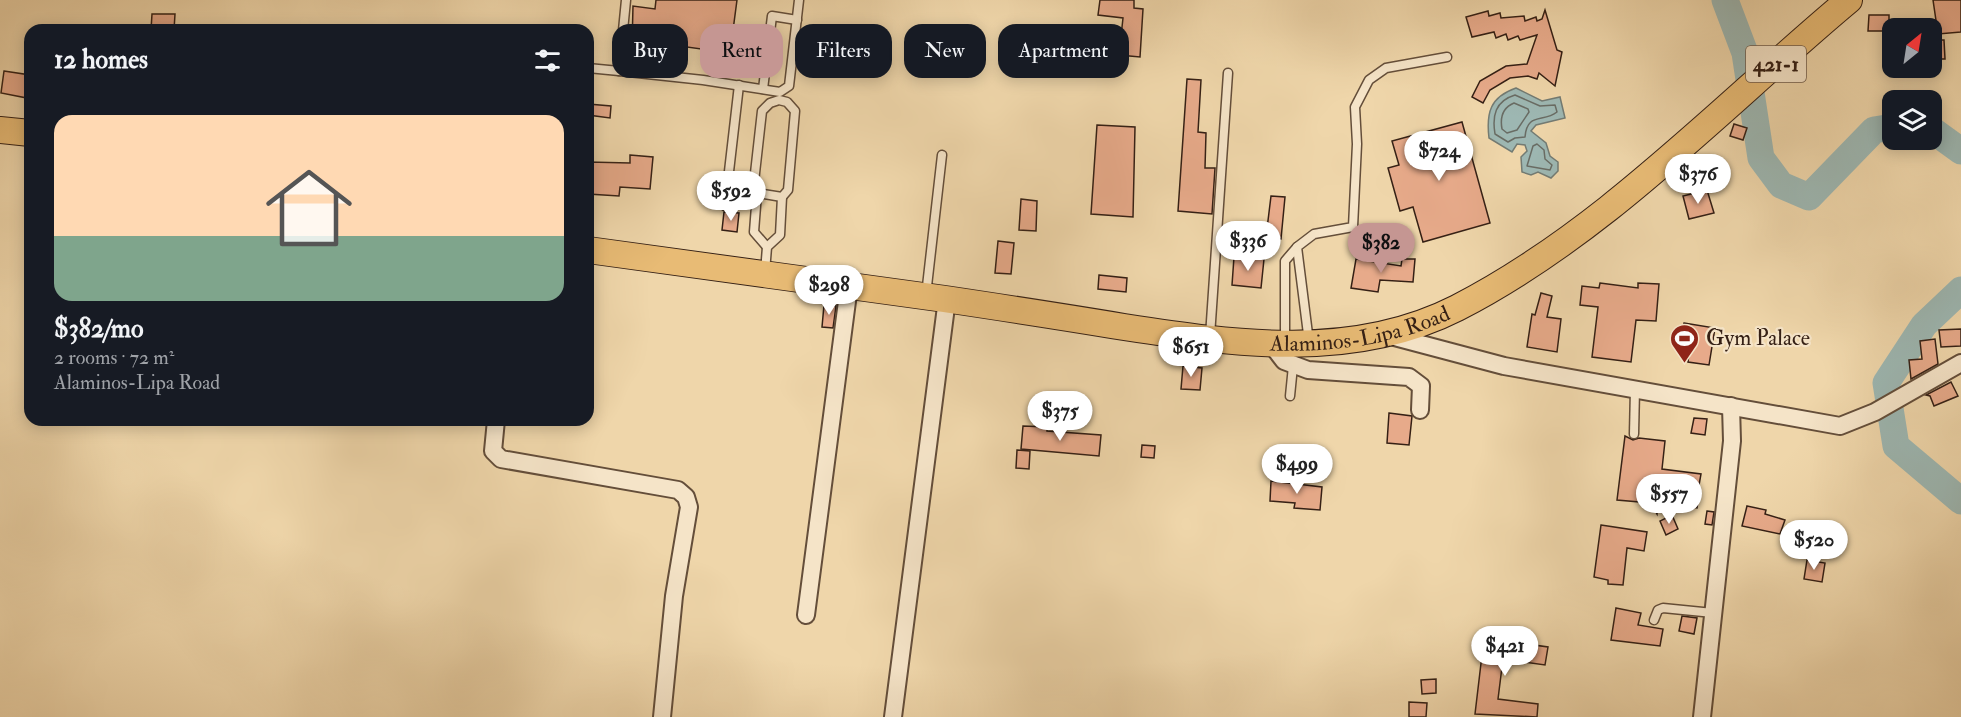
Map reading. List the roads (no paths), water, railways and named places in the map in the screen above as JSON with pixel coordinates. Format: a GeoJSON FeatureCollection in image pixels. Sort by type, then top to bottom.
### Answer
{"type":"FeatureCollection","features":[{"type":"Feature","properties":{"kind":"main road","name":"Alaminos-Lipa Road"},"geometry":{"type":"LineString","coordinates":[[594,251],[936,298],[1210,340],[1289,349],[1386,334],[1454,309],[1510,277],[1590,222],[1725,109],[1849,0]]}},
{"type":"Feature","properties":{"kind":"main road"},"geometry":{"type":"LineString","coordinates":[[0,130],[24,132]]}},
{"type":"Feature","properties":{"kind":"street"},"geometry":{"type":"LineString","coordinates":[[806,615],[849,286]]}},
{"type":"Feature","properties":{"kind":"street"},"geometry":{"type":"LineString","coordinates":[[893,717],[936,298]]}},
{"type":"Feature","properties":{"kind":"street"},"geometry":{"type":"LineString","coordinates":[[1386,334],[1504,366],[1840,426],[1875,412],[1961,363]]}},
{"type":"Feature","properties":{"kind":"street"},"geometry":{"type":"LineString","coordinates":[[1289,349],[1308,370],[1409,377],[1420,387],[1420,410]]}},
{"type":"Feature","properties":{"kind":"street"},"geometry":{"type":"LineString","coordinates":[[1702,717],[1732,441],[1731,406]]}},
{"type":"Feature","properties":{"kind":"street"},"geometry":{"type":"LineString","coordinates":[[495,426],[493,451],[501,459],[678,490],[686,497],[688,507],[674,596],[662,717]]}},
{"type":"Feature","properties":{"kind":"lane"},"geometry":{"type":"LineString","coordinates":[[624,24],[626,0]]}},
{"type":"Feature","properties":{"kind":"lane"},"geometry":{"type":"LineString","coordinates":[[767,247],[754,232],[757,193],[754,182],[762,111],[789,86],[799,0]]}},
{"type":"Feature","properties":{"kind":"lane"},"geometry":{"type":"LineString","coordinates":[[763,89],[772,16],[797,20]]}},
{"type":"Feature","properties":{"kind":"lane"},"geometry":{"type":"LineString","coordinates":[[1290,396],[1285,261],[1314,234],[1353,227],[1357,144],[1355,107],[1369,80],[1386,68],[1447,57]]}},
{"type":"Feature","properties":{"kind":"lane"},"geometry":{"type":"LineString","coordinates":[[594,69],[612,71]]}},
{"type":"Feature","properties":{"kind":"lane"},"geometry":{"type":"LineString","coordinates":[[1210,340],[1228,73]]}},
{"type":"Feature","properties":{"kind":"lane"},"geometry":{"type":"LineString","coordinates":[[679,78],[763,89],[780,96],[795,111],[789,185],[782,197],[780,235],[767,247],[765,276]]}},
{"type":"Feature","properties":{"kind":"lane"},"geometry":{"type":"LineString","coordinates":[[725,206],[739,85]]}},
{"type":"Feature","properties":{"kind":"lane"},"geometry":{"type":"LineString","coordinates":[[936,298],[942,155]]}},
{"type":"Feature","properties":{"kind":"lane"},"geometry":{"type":"LineString","coordinates":[[727,188],[782,197]]}},
{"type":"Feature","properties":{"kind":"lane"},"geometry":{"type":"LineString","coordinates":[[1289,349],[1297,248]]}},
{"type":"Feature","properties":{"kind":"lane"},"geometry":{"type":"LineString","coordinates":[[1634,434],[1635,389]]}},
{"type":"Feature","properties":{"kind":"lane"},"geometry":{"type":"LineString","coordinates":[[1654,620],[1658,610],[1663,608],[1713,613]]}},
{"type":"Feature","properties":{"kind":"water"},"geometry":{"type":"Polygon","coordinates":[[[1516,88],[1542,101],[1560,97],[1565,118],[1536,125],[1531,131],[1546,143],[1550,156],[1558,162],[1558,171],[1551,178],[1538,172],[1531,175],[1522,172],[1521,157],[1527,151],[1525,145],[1517,144],[1512,152],[1489,138],[1489,114],[1495,101],[1516,88]]]}},
{"type":"Feature","properties":{"kind":"waterway"},"geometry":{"type":"LineString","coordinates":[[1725,0],[1745,53],[1761,158],[1781,185],[1809,197],[1874,130],[1882,129]]}},
{"type":"Feature","properties":{"kind":"waterway"},"geometry":{"type":"LineString","coordinates":[[1942,137],[1961,151]]}},
{"type":"Feature","properties":{"kind":"waterway"},"geometry":{"type":"LineString","coordinates":[[1961,290],[1924,325],[1886,383],[1896,446],[1961,501]]}},
{"type":"Feature","properties":{"kind":"place","name":"Gym Palace"},"geometry":{"type":"Point","coordinates":[1685,364]}}]}
